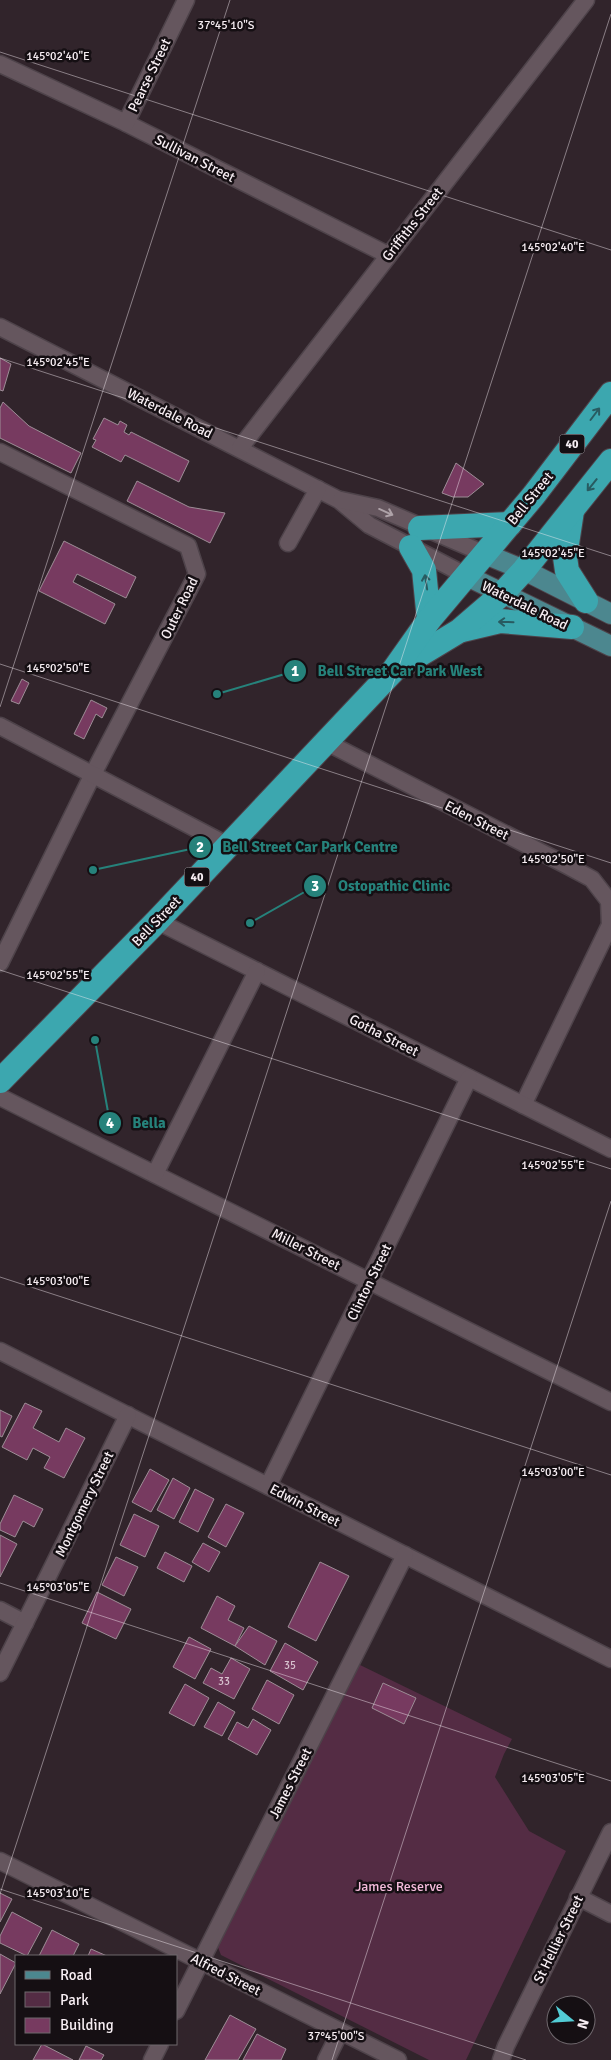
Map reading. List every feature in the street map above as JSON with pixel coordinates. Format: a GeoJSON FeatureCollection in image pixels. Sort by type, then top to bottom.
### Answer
{"type":"FeatureCollection","features":[{"type":"Feature","properties":{"kind":"highway","name":"Bell Street"},"geometry":{"type":"LineString","coordinates":[[0,1082],[157,921],[393,671],[429,620],[510,524],[611,394]]}},
{"type":"Feature","properties":{"kind":"highway","name":"Bell Street"},"geometry":{"type":"LineString","coordinates":[[393,671],[459,631],[502,594],[524,570],[611,461]]}},
{"type":"Feature","properties":{"kind":"highway"},"geometry":{"type":"LineString","coordinates":[[572,510],[566,557],[567,571],[586,601]]}},
{"type":"Feature","properties":{"kind":"highway"},"geometry":{"type":"LineString","coordinates":[[429,620],[424,570],[416,537],[510,524]]}},
{"type":"Feature","properties":{"kind":"highway"},"geometry":{"type":"LineString","coordinates":[[459,631],[500,621],[572,627]]}},
{"type":"Feature","properties":{"kind":"main road","name":"Waterdale Road"},"geometry":{"type":"LineString","coordinates":[[485,554],[524,570],[611,614]]}},
{"type":"Feature","properties":{"kind":"main road","name":"Waterdale Road"},"geometry":{"type":"LineString","coordinates":[[467,576],[611,646]]}},
{"type":"Feature","properties":{"kind":"street","name":"Pearse Street"},"geometry":{"type":"LineString","coordinates":[[126,123],[186,0]]}},
{"type":"Feature","properties":{"kind":"street","name":"Griffiths Street"},"geometry":{"type":"LineString","coordinates":[[240,448],[586,0]]}},
{"type":"Feature","properties":{"kind":"street","name":"Sullivan Street"},"geometry":{"type":"LineString","coordinates":[[0,64],[126,123],[388,255]]}},
{"type":"Feature","properties":{"kind":"street","name":"Waterdale Road"},"geometry":{"type":"LineString","coordinates":[[0,327],[339,500],[378,508],[467,576]]}},
{"type":"Feature","properties":{"kind":"street","name":"Outer Road"},"geometry":{"type":"LineString","coordinates":[[0,452],[188,546],[197,574],[93,774],[0,963]]}},
{"type":"Feature","properties":{"kind":"street"},"geometry":{"type":"LineString","coordinates":[[288,543],[318,489]]}},
{"type":"Feature","properties":{"kind":"street","name":"Waterdale Road"},"geometry":{"type":"LineString","coordinates":[[416,537],[485,554]]}},
{"type":"Feature","properties":{"kind":"street"},"geometry":{"type":"LineString","coordinates":[[0,726],[228,845]]}},
{"type":"Feature","properties":{"kind":"street","name":"Eden Street"},"geometry":{"type":"LineString","coordinates":[[326,742],[566,865],[592,880],[609,901],[610,925],[523,1104]]}},
{"type":"Feature","properties":{"kind":"street","name":"Gotha Street"},"geometry":{"type":"LineString","coordinates":[[157,921],[611,1149]]}},
{"type":"Feature","properties":{"kind":"street"},"geometry":{"type":"LineString","coordinates":[[155,1174],[257,971]]}},
{"type":"Feature","properties":{"kind":"street","name":"Clinton Street"},"geometry":{"type":"LineString","coordinates":[[268,1486],[470,1078]]}},
{"type":"Feature","properties":{"kind":"street","name":"Miller Street"},"geometry":{"type":"LineString","coordinates":[[0,1097],[611,1402]]}},
{"type":"Feature","properties":{"kind":"street","name":"Edwin Street"},"geometry":{"type":"LineString","coordinates":[[0,1351],[611,1659]]}},
{"type":"Feature","properties":{"kind":"street","name":"Montgomery Street"},"geometry":{"type":"LineString","coordinates":[[0,1673],[128,1415]]}},
{"type":"Feature","properties":{"kind":"street","name":"James Street"},"geometry":{"type":"LineString","coordinates":[[178,2007],[405,1555]]}},
{"type":"Feature","properties":{"kind":"street"},"geometry":{"type":"LineString","coordinates":[[0,1610],[25,1623]]}},
{"type":"Feature","properties":{"kind":"street","name":"St Hellier Street"},"geometry":{"type":"LineString","coordinates":[[496,2060],[503,2053],[611,1832]]}},
{"type":"Feature","properties":{"kind":"street","name":"Alfred Street"},"geometry":{"type":"LineString","coordinates":[[0,1861],[398,2060]]}},
{"type":"Feature","properties":{"kind":"street"},"geometry":{"type":"LineString","coordinates":[[578,1897],[611,1914]]}},
{"type":"Feature","properties":{"kind":"street"},"geometry":{"type":"LineString","coordinates":[[326,2060],[340,2032]]}},
{"type":"Feature","properties":{"kind":"street"},"geometry":{"type":"LineString","coordinates":[[152,2060],[160,2045]]}},
{"type":"Feature","properties":{"kind":"green space","name":"James Reserve"},"geometry":{"type":"Polygon","coordinates":[[[358,1664],[512,1739],[495,1777],[529,1831],[566,1851],[466,2060],[429,2060],[221,1955],[217,1945],[358,1664]]]}},
{"type":"Feature","properties":{"kind":"building"},"geometry":{"type":"Polygon","coordinates":[[[0,358],[11,364],[3,391],[0,390],[0,358]]]}},
{"type":"Feature","properties":{"kind":"building"},"geometry":{"type":"Polygon","coordinates":[[[3,402],[29,426],[81,453],[71,473],[0,438],[0,408],[3,402]]]}},
{"type":"Feature","properties":{"kind":"building"},"geometry":{"type":"Polygon","coordinates":[[[104,418],[118,425],[120,421],[127,425],[124,432],[129,435],[131,432],[189,461],[179,482],[125,455],[121,462],[92,447],[96,440],[93,439],[104,418]]]}},
{"type":"Feature","properties":{"kind":"building"},"geometry":{"type":"Polygon","coordinates":[[[456,463],[484,484],[468,497],[453,497],[442,493],[456,463]]]}},
{"type":"Feature","properties":{"kind":"building"},"geometry":{"type":"Polygon","coordinates":[[[137,481],[189,507],[225,513],[210,543],[127,501],[137,481]]]}},
{"type":"Feature","properties":{"kind":"building"},"geometry":{"type":"Polygon","coordinates":[[[64,541],[136,577],[126,598],[77,574],[73,582],[115,604],[105,624],[39,591],[64,541]]]}},
{"type":"Feature","properties":{"kind":"building"},"geometry":{"type":"Polygon","coordinates":[[[22,679],[29,683],[19,704],[11,701],[22,679]]]}},
{"type":"Feature","properties":{"kind":"building"},"geometry":{"type":"Polygon","coordinates":[[[91,700],[107,708],[102,718],[96,714],[84,739],[74,734],[91,700]]]}},
{"type":"Feature","properties":{"kind":"building"},"geometry":{"type":"Polygon","coordinates":[[[25,1403],[42,1411],[33,1428],[59,1442],[66,1428],[85,1438],[64,1478],[44,1468],[50,1457],[33,1448],[27,1460],[2,1447],[25,1403]]]}},
{"type":"Feature","properties":{"kind":"building"},"geometry":{"type":"Polygon","coordinates":[[[0,1410],[12,1416],[2,1437],[0,1436],[0,1410]]]}},
{"type":"Feature","properties":{"kind":"building"},"geometry":{"type":"Polygon","coordinates":[[[150,1469],[169,1480],[151,1512],[132,1502],[150,1469]]]}},
{"type":"Feature","properties":{"kind":"building"},"geometry":{"type":"Polygon","coordinates":[[[173,1478],[190,1488],[174,1519],[157,1510],[173,1478]]]}},
{"type":"Feature","properties":{"kind":"building"},"geometry":{"type":"Polygon","coordinates":[[[195,1489],[214,1499],[198,1532],[179,1522],[195,1489]]]}},
{"type":"Feature","properties":{"kind":"building"},"geometry":{"type":"Polygon","coordinates":[[[14,1495],[43,1509],[34,1527],[23,1521],[15,1537],[0,1530],[0,1524],[14,1495]]]}},
{"type":"Feature","properties":{"kind":"building"},"geometry":{"type":"Polygon","coordinates":[[[226,1504],[244,1513],[226,1547],[208,1537],[226,1504]]]}},
{"type":"Feature","properties":{"kind":"building"},"geometry":{"type":"Polygon","coordinates":[[[134,1514],[159,1526],[145,1557],[120,1545],[134,1514]]]}},
{"type":"Feature","properties":{"kind":"building"},"geometry":{"type":"Polygon","coordinates":[[[0,1535],[17,1544],[0,1577],[0,1535]]]}},
{"type":"Feature","properties":{"kind":"building"},"geometry":{"type":"Polygon","coordinates":[[[203,1543],[220,1552],[209,1572],[192,1562],[203,1543]]]}},
{"type":"Feature","properties":{"kind":"building"},"geometry":{"type":"Polygon","coordinates":[[[165,1552],[192,1566],[184,1582],[157,1568],[165,1552]]]}},
{"type":"Feature","properties":{"kind":"building"},"geometry":{"type":"Polygon","coordinates":[[[116,1557],[138,1567],[124,1596],[102,1585],[116,1557]]]}},
{"type":"Feature","properties":{"kind":"building"},"geometry":{"type":"Polygon","coordinates":[[[320,1562],[349,1576],[316,1641],[288,1627],[320,1562]]]}},
{"type":"Feature","properties":{"kind":"building"},"geometry":{"type":"Polygon","coordinates":[[[97,1592],[131,1609],[116,1639],[82,1623],[97,1592]]]}},
{"type":"Feature","properties":{"kind":"building"},"geometry":{"type":"Polygon","coordinates":[[[217,1596],[235,1606],[228,1620],[244,1628],[235,1646],[201,1628],[217,1596]]]}},
{"type":"Feature","properties":{"kind":"building"},"geometry":{"type":"Polygon","coordinates":[[[249,1626],[277,1641],[265,1665],[235,1646],[249,1626]]]}},
{"type":"Feature","properties":{"kind":"building"},"geometry":{"type":"Polygon","coordinates":[[[189,1637],[211,1649],[195,1679],[173,1667],[189,1637]]]}},
{"type":"Feature","properties":{"kind":"building"},"geometry":{"type":"Polygon","coordinates":[[[285,1643],[318,1662],[303,1690],[270,1671],[285,1643]]]}},
{"type":"Feature","properties":{"kind":"building"},"geometry":{"type":"Polygon","coordinates":[[[231,1658],[250,1669],[234,1699],[203,1683],[211,1668],[222,1674],[231,1658]]]}},
{"type":"Feature","properties":{"kind":"building"},"geometry":{"type":"Polygon","coordinates":[[[267,1680],[294,1695],[279,1724],[252,1709],[267,1680]]]}},
{"type":"Feature","properties":{"kind":"building"},"geometry":{"type":"Polygon","coordinates":[[[383,1683],[416,1698],[404,1724],[372,1708],[383,1683]]]}},
{"type":"Feature","properties":{"kind":"building"},"geometry":{"type":"Polygon","coordinates":[[[185,1684],[209,1698],[194,1726],[169,1713],[185,1684]]]}},
{"type":"Feature","properties":{"kind":"building"},"geometry":{"type":"Polygon","coordinates":[[[218,1702],[235,1712],[222,1736],[204,1727],[218,1702]]]}},
{"type":"Feature","properties":{"kind":"building"},"geometry":{"type":"Polygon","coordinates":[[[253,1719],[271,1730],[257,1755],[228,1739],[237,1722],[248,1728],[253,1719]]]}},
{"type":"Feature","properties":{"kind":"building"},"geometry":{"type":"Polygon","coordinates":[[[0,1893],[12,1899],[0,1922],[0,1893]]]}},
{"type":"Feature","properties":{"kind":"building"},"geometry":{"type":"Polygon","coordinates":[[[12,1912],[42,1928],[28,1955],[0,1943],[0,1936],[12,1912]]]}},
{"type":"Feature","properties":{"kind":"building"},"geometry":{"type":"Polygon","coordinates":[[[52,1930],[79,1944],[74,1955],[40,1955],[52,1930]]]}},
{"type":"Feature","properties":{"kind":"building"},"geometry":{"type":"Polygon","coordinates":[[[91,1949],[105,1955],[88,1955],[91,1949]]]}},
{"type":"Feature","properties":{"kind":"building"},"geometry":{"type":"Polygon","coordinates":[[[0,1954],[15,1962],[15,1965],[0,1994],[0,1954]]]}},
{"type":"Feature","properties":{"kind":"building"},"geometry":{"type":"Polygon","coordinates":[[[230,2015],[256,2029],[238,2060],[205,2060],[230,2015]]]}},
{"type":"Feature","properties":{"kind":"building"},"geometry":{"type":"Polygon","coordinates":[[[257,2034],[286,2049],[281,2060],[243,2060],[257,2034]]]}},
{"type":"Feature","properties":{"kind":"building"},"geometry":{"type":"Polygon","coordinates":[[[41,2045],[44,2045],[73,2060],[33,2060],[41,2045]]]}},
{"type":"Feature","properties":{"kind":"building"},"geometry":{"type":"Polygon","coordinates":[[[86,2046],[104,2055],[101,2060],[79,2060],[86,2046]]]}},
{"type":"Feature","properties":{"kind":"place","name":"Bell Street Car Park West"},"geometry":{"type":"Point","coordinates":[217,694]}},
{"type":"Feature","properties":{"kind":"place","name":"Bell Street Car Park Centre"},"geometry":{"type":"Point","coordinates":[93,870]}},
{"type":"Feature","properties":{"kind":"place","name":"Ostopathic Clinic"},"geometry":{"type":"Point","coordinates":[250,923]}},
{"type":"Feature","properties":{"kind":"place","name":"Bella"},"geometry":{"type":"Point","coordinates":[95,1040]}}]}
